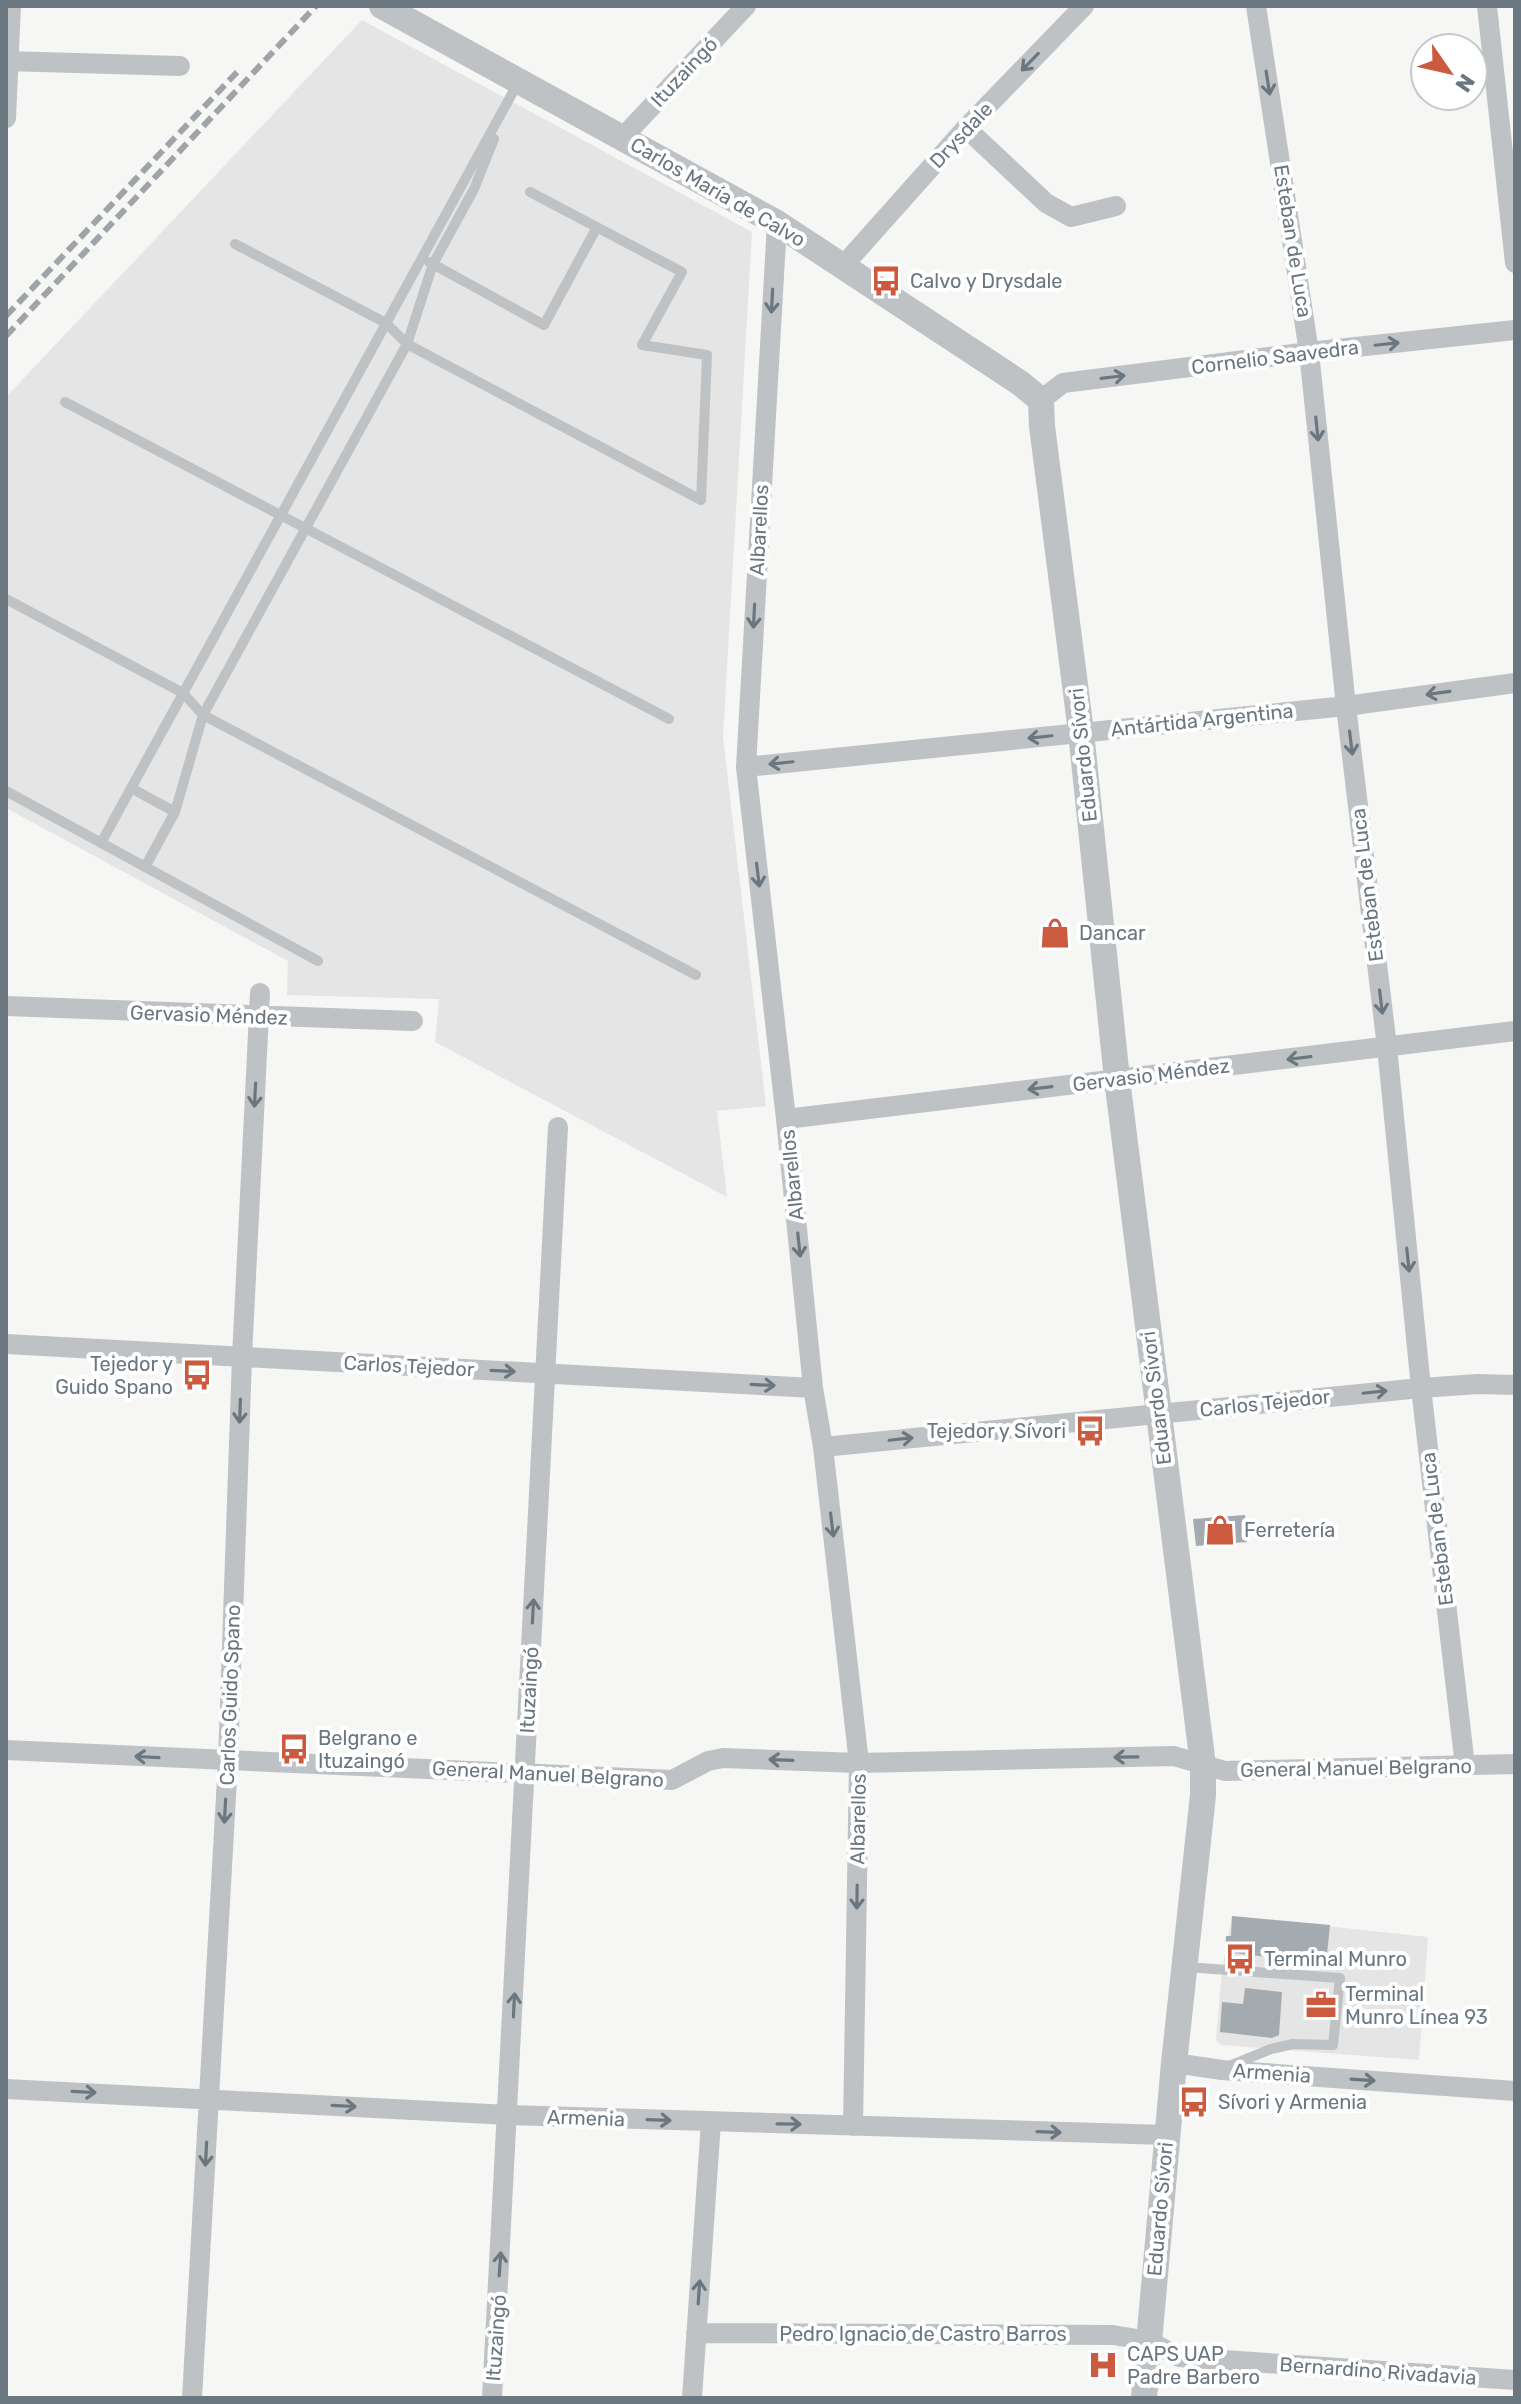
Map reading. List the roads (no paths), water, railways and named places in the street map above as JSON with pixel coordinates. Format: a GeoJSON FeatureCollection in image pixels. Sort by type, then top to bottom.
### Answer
{"type":"FeatureCollection","features":[{"type":"Feature","properties":{"kind":"street"},"geometry":{"type":"LineString","coordinates":[[6,118],[11,6]]}},
{"type":"Feature","properties":{"kind":"street","name":"Ituzaingó"},"geometry":{"type":"LineString","coordinates":[[623,137],[746,6]]}},
{"type":"Feature","properties":{"kind":"street","name":"Drysdale"},"geometry":{"type":"LineString","coordinates":[[842,267],[966,128],[1084,6]]}},
{"type":"Feature","properties":{"kind":"street","name":"Esteban de Luca"},"geometry":{"type":"LineString","coordinates":[[1256,6],[1309,352],[1465,1766]]}},
{"type":"Feature","properties":{"kind":"street"},"geometry":{"type":"LineString","coordinates":[[1487,6],[1515,263]]}},
{"type":"Feature","properties":{"kind":"street","name":"Carlos María de Calvo"},"geometry":{"type":"LineString","coordinates":[[388,7],[514,91],[623,137],[777,223],[1020,383],[1041,400]]}},
{"type":"Feature","properties":{"kind":"street"},"geometry":{"type":"LineString","coordinates":[[7,61],[180,66]]}},
{"type":"Feature","properties":{"kind":"street"},"geometry":{"type":"LineString","coordinates":[[966,128],[1046,203],[1071,217],[1116,206]]}},
{"type":"Feature","properties":{"kind":"street","name":"Albarellos"},"geometry":{"type":"LineString","coordinates":[[777,223],[746,767],[813,1388],[823,1447],[859,1763],[853,2126]]}},
{"type":"Feature","properties":{"kind":"street","name":"Cornelio Saavedra"},"geometry":{"type":"LineString","coordinates":[[1041,400],[1063,383],[1515,330]]}},
{"type":"Feature","properties":{"kind":"street","name":"Eduardo Sívori"},"geometry":{"type":"LineString","coordinates":[[1041,400],[1081,732],[1117,1079],[1203,1765],[1203,1795],[1174,2063],[1144,2398]]}},
{"type":"Feature","properties":{"kind":"street","name":"Antártida Argentina"},"geometry":{"type":"LineString","coordinates":[[746,767],[1346,706],[1515,683]]}},
{"type":"Feature","properties":{"kind":"street","name":"Carlos Guido Spano"},"geometry":{"type":"LineString","coordinates":[[192,2398],[228,1761],[242,1357],[260,993]]}},
{"type":"Feature","properties":{"kind":"street","name":"Gervasio Méndez"},"geometry":{"type":"LineString","coordinates":[[6,1006],[413,1021]]}},
{"type":"Feature","properties":{"kind":"street","name":"Gervasio Méndez"},"geometry":{"type":"LineString","coordinates":[[786,1119],[1515,1031]]}},
{"type":"Feature","properties":{"kind":"street","name":"Ituzaingó"},"geometry":{"type":"LineString","coordinates":[[492,2398],[558,1127]]}},
{"type":"Feature","properties":{"kind":"street","name":"Carlos Tejedor"},"geometry":{"type":"LineString","coordinates":[[6,1344],[813,1388]]}},
{"type":"Feature","properties":{"kind":"street","name":"Carlos Tejedor"},"geometry":{"type":"LineString","coordinates":[[823,1447],[1421,1388],[1515,1385]]}},
{"type":"Feature","properties":{"kind":"street","name":"General Manuel Belgrano"},"geometry":{"type":"LineString","coordinates":[[6,1750],[672,1780],[708,1761],[723,1758],[859,1763],[1174,1756],[1225,1771],[1515,1764]]}},
{"type":"Feature","properties":{"kind":"street","name":"Armenia"},"geometry":{"type":"LineString","coordinates":[[1174,2063],[1222,2070],[1515,2091]]}},
{"type":"Feature","properties":{"kind":"street","name":"Armenia"},"geometry":{"type":"LineString","coordinates":[[6,2089],[509,2115],[1167,2135]]}},
{"type":"Feature","properties":{"kind":"street"},"geometry":{"type":"LineString","coordinates":[[692,2398],[711,2122]]}},
{"type":"Feature","properties":{"kind":"street","name":"Pedro Ignacio de Castro Barros"},"geometry":{"type":"LineString","coordinates":[[696,2333],[1113,2335],[1149,2341]]}},
{"type":"Feature","properties":{"kind":"street","name":"Bernardino Rivadavia"},"geometry":{"type":"LineString","coordinates":[[1149,2341],[1179,2357],[1515,2380]]}},
{"type":"Feature","properties":{"kind":"lane"},"geometry":{"type":"LineString","coordinates":[[101,843],[514,91]]}},
{"type":"Feature","properties":{"kind":"lane"},"geometry":{"type":"LineString","coordinates":[[145,867],[175,812],[203,715],[407,344],[433,264],[474,189],[514,91]]}},
{"type":"Feature","properties":{"kind":"lane"},"geometry":{"type":"LineString","coordinates":[[235,244],[386,323],[407,344],[701,500],[707,355],[642,345],[682,272],[530,192]]}},
{"type":"Feature","properties":{"kind":"lane"},"geometry":{"type":"LineString","coordinates":[[422,258],[544,325],[597,227]]}},
{"type":"Feature","properties":{"kind":"lane"},"geometry":{"type":"LineString","coordinates":[[65,402],[669,719]]}},
{"type":"Feature","properties":{"kind":"lane"},"geometry":{"type":"LineString","coordinates":[[6,599],[183,693],[203,715],[696,975]]}},
{"type":"Feature","properties":{"kind":"lane"},"geometry":{"type":"LineString","coordinates":[[131,788],[175,812]]}},
{"type":"Feature","properties":{"kind":"lane"},"geometry":{"type":"LineString","coordinates":[[6,791],[318,961]]}},
{"type":"Feature","properties":{"kind":"lane"},"geometry":{"type":"LineString","coordinates":[[1186,1967],[1340,1978],[1333,2045],[1293,2044],[1271,2049],[1222,2070]]}},
{"type":"Feature","properties":{"kind":"railway"},"geometry":{"type":"LineString","coordinates":[[6,336],[316,6]]}},
{"type":"Feature","properties":{"kind":"railway"},"geometry":{"type":"LineString","coordinates":[[6,316],[240,69]]}},
{"type":"Feature","properties":{"kind":"place","name":"Calvo y Drysdale"},"geometry":{"type":"Point","coordinates":[886,281]}},
{"type":"Feature","properties":{"kind":"place","name":"Dancar"},"geometry":{"type":"Point","coordinates":[1055,933]}},
{"type":"Feature","properties":{"kind":"place","name":"Tejedor y Guido Spano"},"geometry":{"type":"Point","coordinates":[197,1375]}},
{"type":"Feature","properties":{"kind":"place","name":"Tejedor y Sívori"},"geometry":{"type":"Point","coordinates":[1090,1431]}},
{"type":"Feature","properties":{"kind":"place","name":"Ferretería"},"geometry":{"type":"Point","coordinates":[1220,1530]}},
{"type":"Feature","properties":{"kind":"place","name":"Belgrano e Ituzaingó"},"geometry":{"type":"Point","coordinates":[294,1749]}},
{"type":"Feature","properties":{"kind":"place","name":"Terminal Munro"},"geometry":{"type":"Point","coordinates":[1240,1959]}},
{"type":"Feature","properties":{"kind":"place","name":"Terminal Munro Línea 93"},"geometry":{"type":"Point","coordinates":[1321,2005]}},
{"type":"Feature","properties":{"kind":"place","name":"Sívori y Armenia"},"geometry":{"type":"Point","coordinates":[1194,2102]}},
{"type":"Feature","properties":{"kind":"place","name":"CAPS UAP Padre Barbero"},"geometry":{"type":"Point","coordinates":[1103,2365]}}]}
